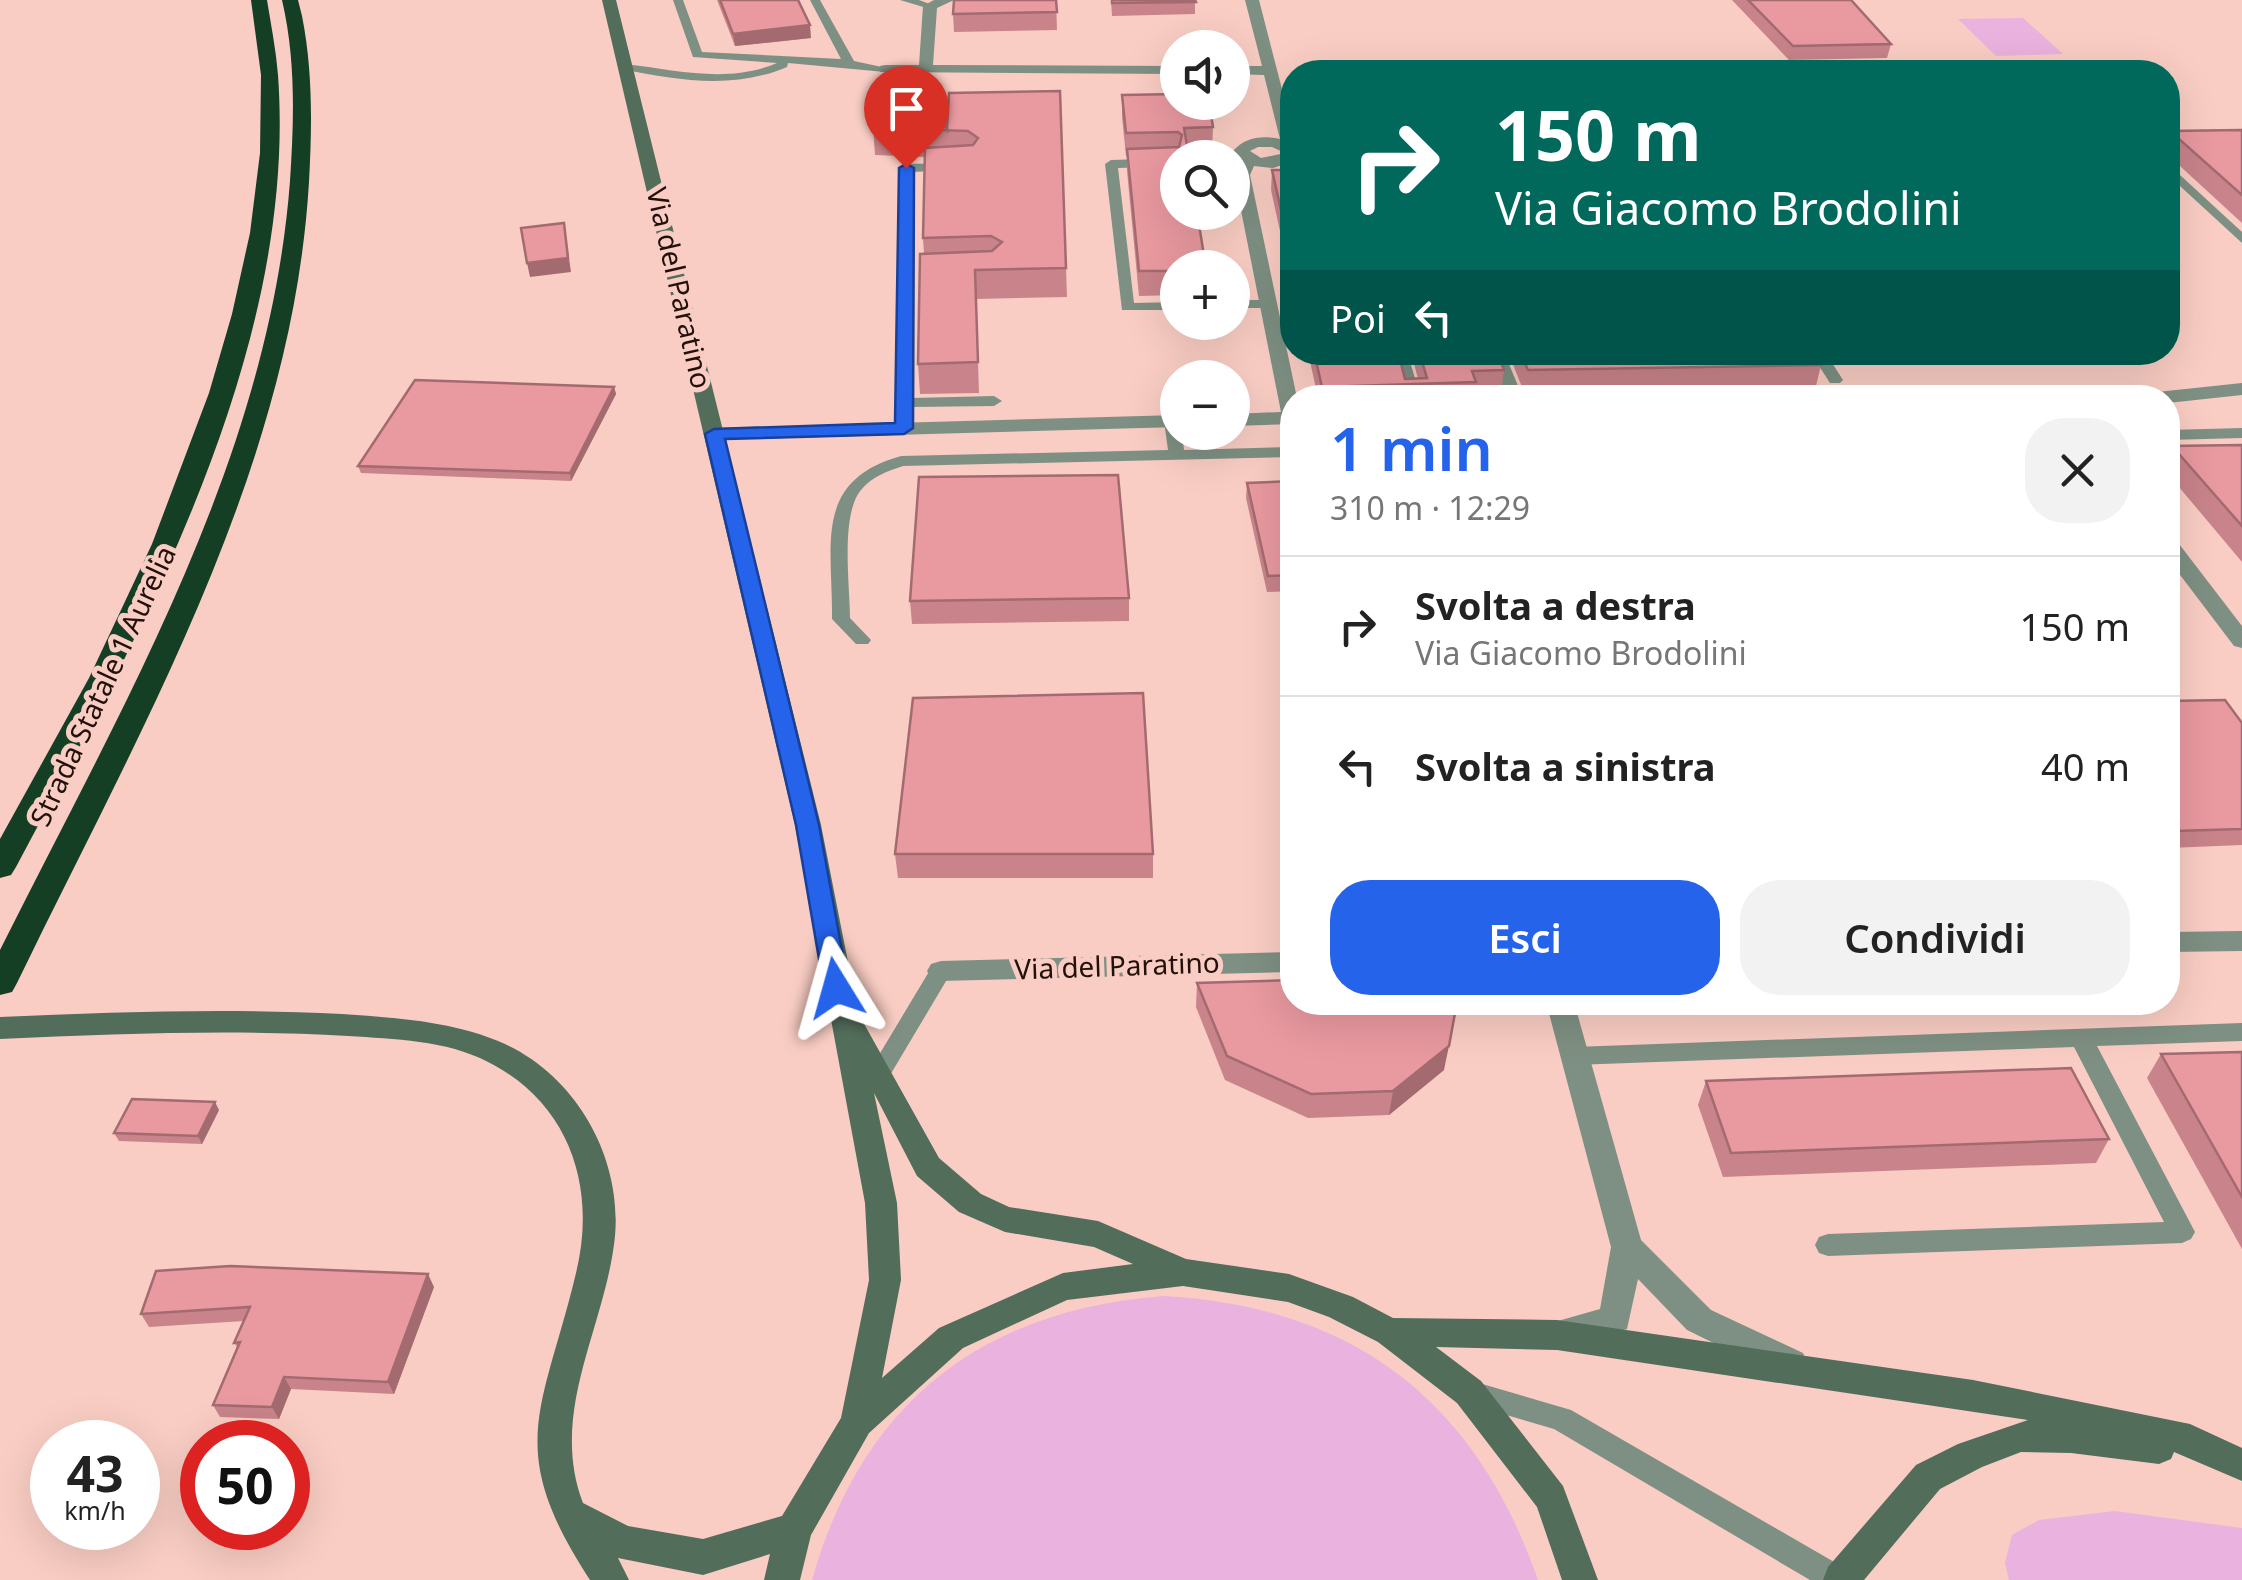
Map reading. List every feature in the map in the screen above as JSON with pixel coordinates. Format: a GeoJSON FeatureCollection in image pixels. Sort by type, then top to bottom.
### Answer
{"type":"FeatureCollection","features":[{"type":"Feature","properties":{"kind":"highway","name":"Strada Statale 1 Aurelia"},"geometry":{"type":"LineString","coordinates":[[0,868],[134,614],[215,415],[248,290],[266,185],[270,89],[259,0]]}},
{"type":"Feature","properties":{"kind":"highway","name":"Strada Statale 1 Aurelia"},"geometry":{"type":"LineString","coordinates":[[0,984],[182,615],[257,412],[289,286],[303,181],[303,87],[290,0]]}},
{"type":"Feature","properties":{"kind":"main road","name":"Via del Paratino"},"geometry":{"type":"LineString","coordinates":[[609,0],[808,825],[836,988]]}},
{"type":"Feature","properties":{"kind":"main road"},"geometry":{"type":"LineString","coordinates":[[836,988],[928,1167],[970,1202],[1005,1219],[1098,1234],[1183,1272]]}},
{"type":"Feature","properties":{"kind":"main road"},"geometry":{"type":"LineString","coordinates":[[836,988],[881,1204],[885,1280],[858,1422]]}},
{"type":"Feature","properties":{"kind":"main road"},"geometry":{"type":"LineString","coordinates":[[0,1028],[262,1019],[416,1031],[470,1044],[514,1062],[550,1092],[579,1126],[597,1190],[599,1237],[556,1409],[553,1457],[569,1514],[611,1580]]}},
{"type":"Feature","properties":{"kind":"main road"},"geometry":{"type":"LineString","coordinates":[[782,1580],[794,1530],[858,1422],[951,1338],[1063,1287],[1183,1272],[1290,1288],[1341,1307],[1390,1332],[1470,1392],[1550,1498],[1580,1580]]}},
{"type":"Feature","properties":{"kind":"main road"},"geometry":{"type":"LineString","coordinates":[[1390,1332],[1556,1335],[2074,1413],[2190,1440],[2242,1466]]}},
{"type":"Feature","properties":{"kind":"main road"},"geometry":{"type":"LineString","coordinates":[[1840,1580],[1928,1477],[1970,1455],[2021,1436],[2150,1446],[2242,1466]]}},
{"type":"Feature","properties":{"kind":"main road"},"geometry":{"type":"LineString","coordinates":[[569,1514],[623,1543],[703,1557],[794,1530]]}},
{"type":"Feature","properties":{"kind":"street"},"geometry":{"type":"LineString","coordinates":[[926,70],[930,6],[946,0]]}},
{"type":"Feature","properties":{"kind":"street"},"geometry":{"type":"LineString","coordinates":[[1250,148],[1280,105],[1252,0]]}},
{"type":"Feature","properties":{"kind":"street"},"geometry":{"type":"LineString","coordinates":[[885,69],[1160,70]]}},
{"type":"Feature","properties":{"kind":"street"},"geometry":{"type":"LineString","coordinates":[[1250,70],[1273,70]]}},
{"type":"Feature","properties":{"kind":"street"},"geometry":{"type":"LineString","coordinates":[[1250,156],[1280,156]]}},
{"type":"Feature","properties":{"kind":"street"},"geometry":{"type":"LineString","coordinates":[[1250,215],[1280,361]]}},
{"type":"Feature","properties":{"kind":"street"},"geometry":{"type":"LineString","coordinates":[[2180,396],[2242,389]]}},
{"type":"Feature","properties":{"kind":"street"},"geometry":{"type":"LineString","coordinates":[[1250,419],[1280,418]]}},
{"type":"Feature","properties":{"kind":"street"},"geometry":{"type":"LineString","coordinates":[[714,434],[1160,421]]}},
{"type":"Feature","properties":{"kind":"street"},"geometry":{"type":"LineString","coordinates":[[2180,561],[2242,642]]}},
{"type":"Feature","properties":{"kind":"street"},"geometry":{"type":"LineString","coordinates":[[2180,942],[2242,941]]}},
{"type":"Feature","properties":{"kind":"street","name":"Via del Paratino"},"geometry":{"type":"LineString","coordinates":[[941,972],[1280,962]]}},
{"type":"Feature","properties":{"kind":"street"},"geometry":{"type":"LineString","coordinates":[[1556,1335],[1614,1319],[1627,1247],[1563,1015]]}},
{"type":"Feature","properties":{"kind":"street"},"geometry":{"type":"LineString","coordinates":[[1627,1247],[1698,1320],[1805,1371]]}},
{"type":"Feature","properties":{"kind":"lane"},"geometry":{"type":"LineString","coordinates":[[678,0],[697,55],[789,62],[848,61],[885,69]]}},
{"type":"Feature","properties":{"kind":"lane"},"geometry":{"type":"LineString","coordinates":[[815,0],[848,61]]}},
{"type":"Feature","properties":{"kind":"lane"},"geometry":{"type":"LineString","coordinates":[[905,0],[930,6]]}},
{"type":"Feature","properties":{"kind":"lane"},"geometry":{"type":"LineString","coordinates":[[625,67],[740,80],[762,76],[789,62]]}},
{"type":"Feature","properties":{"kind":"lane"},"geometry":{"type":"LineString","coordinates":[[1160,163],[1112,164],[1127,307],[1160,306]]}},
{"type":"Feature","properties":{"kind":"lane"},"geometry":{"type":"LineString","coordinates":[[904,428],[906,168],[970,166]]}},
{"type":"Feature","properties":{"kind":"lane"},"geometry":{"type":"LineString","coordinates":[[2180,180],[2242,239]]}},
{"type":"Feature","properties":{"kind":"lane"},"geometry":{"type":"LineString","coordinates":[[905,276],[925,275]]}},
{"type":"Feature","properties":{"kind":"lane"},"geometry":{"type":"LineString","coordinates":[[1250,304],[1268,304]]}},
{"type":"Feature","properties":{"kind":"lane"},"geometry":{"type":"LineString","coordinates":[[1825,365],[1834,380]]}},
{"type":"Feature","properties":{"kind":"lane"},"geometry":{"type":"LineString","coordinates":[[904,403],[994,402]]}},
{"type":"Feature","properties":{"kind":"lane"},"geometry":{"type":"LineString","coordinates":[[2180,434],[2242,433]]}},
{"type":"Feature","properties":{"kind":"lane"},"geometry":{"type":"LineString","coordinates":[[1178,450],[1178,454]]}},
{"type":"Feature","properties":{"kind":"lane"},"geometry":{"type":"LineString","coordinates":[[862,640],[841,619],[844,509],[862,479],[901,461],[1280,452]]}},
{"type":"Feature","properties":{"kind":"lane"},"geometry":{"type":"LineString","coordinates":[[878,1076],[941,972]]}},
{"type":"Feature","properties":{"kind":"lane"},"geometry":{"type":"LineString","coordinates":[[1574,1056],[2242,1032]]}},
{"type":"Feature","properties":{"kind":"lane"},"geometry":{"type":"LineString","coordinates":[[1828,1245],[2182,1232],[2081,1038]]}},
{"type":"Feature","properties":{"kind":"lane"},"geometry":{"type":"LineString","coordinates":[[1470,1392],[1561,1419],[1840,1580]]}},
{"type":"Feature","properties":{"kind":"shaded area"},"geometry":{"type":"Polygon","coordinates":[[[2023,18],[2063,54],[1996,56],[1958,19],[2023,18]]]}},
{"type":"Feature","properties":{"kind":"shaded area"},"geometry":{"type":"Polygon","coordinates":[[[1164,1296],[1232,1304],[1294,1320],[1349,1343],[1399,1375],[1442,1414],[1480,1461],[1512,1517],[1538,1580],[812,1580],[834,1518],[862,1463],[897,1416],[938,1377],[985,1345],[1039,1321],[1098,1305],[1164,1296]]]}},
{"type":"Feature","properties":{"kind":"shaded area"},"geometry":{"type":"Polygon","coordinates":[[[2115,1511],[2242,1528],[2242,1580],[2009,1580],[2005,1563],[2012,1535],[2039,1520],[2115,1511]]]}},
{"type":"Feature","properties":{"kind":"building"},"geometry":{"type":"Polygon","coordinates":[[[720,0],[798,0],[810,25],[733,34],[720,0]]]}},
{"type":"Feature","properties":{"kind":"building"},"geometry":{"type":"Polygon","coordinates":[[[954,0],[1056,0],[1057,12],[953,14],[954,0]]]}},
{"type":"Feature","properties":{"kind":"building"},"geometry":{"type":"Polygon","coordinates":[[[1195,0],[1196,2],[1112,3],[1195,0]]]}},
{"type":"Feature","properties":{"kind":"building"},"geometry":{"type":"Polygon","coordinates":[[[1748,0],[1851,0],[1891,44],[1793,46],[1748,0]]]}},
{"type":"Feature","properties":{"kind":"building"},"geometry":{"type":"Polygon","coordinates":[[[1060,91],[1066,268],[975,270],[978,362],[918,364],[920,254],[992,251],[1002,242],[991,236],[923,238],[925,148],[973,145],[978,138],[968,131],[873,128],[878,94],[924,93],[947,130],[949,93],[1060,91]]]}},
{"type":"Feature","properties":{"kind":"building"},"geometry":{"type":"Polygon","coordinates":[[[1160,94],[1160,120],[1212,120],[1213,127],[1184,128],[1186,140],[1181,140],[1178,132],[1126,133],[1122,95],[1160,94]]]}},
{"type":"Feature","properties":{"kind":"building"},"geometry":{"type":"Polygon","coordinates":[[[2242,130],[2242,195],[2180,140],[2180,131],[2242,130]]]}},
{"type":"Feature","properties":{"kind":"building"},"geometry":{"type":"Polygon","coordinates":[[[1160,148],[1160,230],[1200,230],[1203,250],[1160,250],[1160,271],[1139,271],[1127,149],[1160,148]]]}},
{"type":"Feature","properties":{"kind":"building"},"geometry":{"type":"Polygon","coordinates":[[[1272,170],[1280,170],[1280,206],[1272,170]]]}},
{"type":"Feature","properties":{"kind":"building"},"geometry":{"type":"Polygon","coordinates":[[[564,223],[568,258],[527,263],[521,228],[564,223]]]}},
{"type":"Feature","properties":{"kind":"building"},"geometry":{"type":"Polygon","coordinates":[[[1317,365],[1401,365],[1405,379],[1427,378],[1423,365],[1502,365],[1504,370],[1472,371],[1476,382],[1322,385],[1317,365]]]}},
{"type":"Feature","properties":{"kind":"building"},"geometry":{"type":"Polygon","coordinates":[[[1526,365],[1821,365],[1528,370],[1526,365]]]}},
{"type":"Feature","properties":{"kind":"building"},"geometry":{"type":"Polygon","coordinates":[[[415,380],[614,387],[570,473],[358,466],[415,380]]]}},
{"type":"Feature","properties":{"kind":"building"},"geometry":{"type":"Polygon","coordinates":[[[2242,445],[2242,526],[2180,455],[2180,446],[2242,445]]]}},
{"type":"Feature","properties":{"kind":"building"},"geometry":{"type":"Polygon","coordinates":[[[1118,475],[1129,598],[910,601],[919,477],[1118,475]]]}},
{"type":"Feature","properties":{"kind":"building"},"geometry":{"type":"Polygon","coordinates":[[[1280,482],[1280,576],[1268,576],[1247,483],[1280,482]]]}},
{"type":"Feature","properties":{"kind":"building"},"geometry":{"type":"Polygon","coordinates":[[[1143,693],[1153,854],[895,854],[913,698],[1143,693]]]}},
{"type":"Feature","properties":{"kind":"building"},"geometry":{"type":"Polygon","coordinates":[[[2225,700],[2242,723],[2242,829],[2180,831],[2180,701],[2225,700]]]}},
{"type":"Feature","properties":{"kind":"building"},"geometry":{"type":"Polygon","coordinates":[[[1280,980],[1280,1015],[1455,1015],[1449,1046],[1393,1091],[1311,1094],[1227,1056],[1197,983],[1280,980]]]}},
{"type":"Feature","properties":{"kind":"building"},"geometry":{"type":"Polygon","coordinates":[[[2242,1052],[2242,1197],[2161,1054],[2242,1052]]]}},
{"type":"Feature","properties":{"kind":"building"},"geometry":{"type":"Polygon","coordinates":[[[2071,1068],[2109,1139],[1731,1153],[1706,1081],[2071,1068]]]}},
{"type":"Feature","properties":{"kind":"building"},"geometry":{"type":"Polygon","coordinates":[[[132,1099],[215,1102],[198,1136],[114,1133],[132,1099]]]}},
{"type":"Feature","properties":{"kind":"building"},"geometry":{"type":"Polygon","coordinates":[[[230,1266],[428,1274],[388,1382],[284,1377],[272,1407],[213,1405],[240,1342],[234,1343],[250,1307],[141,1314],[156,1271],[230,1266]]]}},
{"type":"Feature","properties":{"kind":"route"},"geometry":{"type":"LineString","coordinates":[[836,988],[808,825],[714,434],[904,428],[906,168]]}}]}
